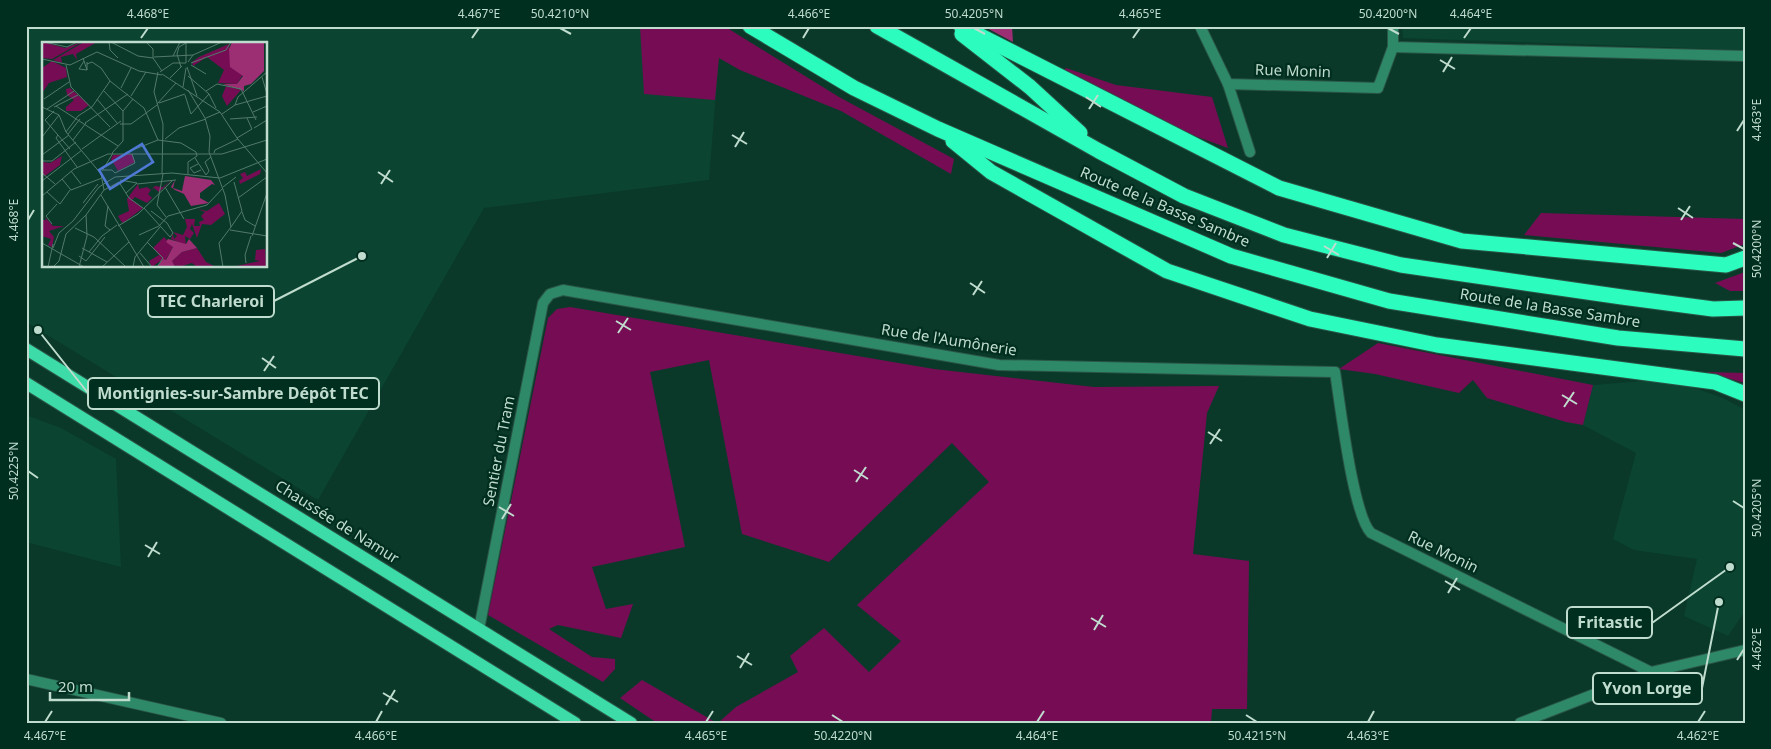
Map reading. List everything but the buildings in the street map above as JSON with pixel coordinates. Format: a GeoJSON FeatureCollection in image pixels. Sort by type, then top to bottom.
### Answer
{"type":"FeatureCollection","features":[{"type":"Feature","properties":{"kind":"highway","name":"Route de la Basse Sambre"},"geometry":{"type":"LineString","coordinates":[[750,26],[854,88],[938,129],[1231,256],[1389,301],[1618,338],[1745,349]]}},
{"type":"Feature","properties":{"kind":"highway","name":"Route de la Basse Sambre"},"geometry":{"type":"LineString","coordinates":[[877,26],[1099,151],[1184,196],[1284,235],[1401,265],[1622,298],[1713,309],[1745,308]]}},
{"type":"Feature","properties":{"kind":"highway"},"geometry":{"type":"LineString","coordinates":[[952,26],[1030,87],[1099,151]]}},
{"type":"Feature","properties":{"kind":"highway"},"geometry":{"type":"LineString","coordinates":[[961,26],[1279,188],[1462,240],[1726,265],[1745,258]]}},
{"type":"Feature","properties":{"kind":"highway"},"geometry":{"type":"LineString","coordinates":[[938,129],[991,172],[1167,271],[1310,319],[1437,345],[1716,382],[1745,394]]}},
{"type":"Feature","properties":{"kind":"main road","name":"Chaussée de Namur"},"geometry":{"type":"LineString","coordinates":[[26,349],[631,723]]}},
{"type":"Feature","properties":{"kind":"main road"},"geometry":{"type":"LineString","coordinates":[[26,383],[575,723]]}},
{"type":"Feature","properties":{"kind":"street"},"geometry":{"type":"LineString","coordinates":[[1200,26],[1228,84],[1250,152]]}},
{"type":"Feature","properties":{"kind":"street"},"geometry":{"type":"LineString","coordinates":[[1393,26],[1393,46],[1745,56]]}},
{"type":"Feature","properties":{"kind":"street","name":"Rue Monin"},"geometry":{"type":"LineString","coordinates":[[1228,84],[1378,88],[1393,46]]}},
{"type":"Feature","properties":{"kind":"street","name":"Rue de l'Aumônerie"},"geometry":{"type":"LineString","coordinates":[[563,290],[998,365],[1335,372]]}},
{"type":"Feature","properties":{"kind":"street","name":"Sentier du Tram"},"geometry":{"type":"LineString","coordinates":[[479,629],[542,303],[550,294],[563,290]]}},
{"type":"Feature","properties":{"kind":"street","name":"Rue Monin"},"geometry":{"type":"LineString","coordinates":[[1335,372],[1352,473],[1363,522],[1370,533],[1651,672]]}},
{"type":"Feature","properties":{"kind":"street"},"geometry":{"type":"LineString","coordinates":[[1520,723],[1651,672],[1745,650]]}},
{"type":"Feature","properties":{"kind":"street"},"geometry":{"type":"LineString","coordinates":[[26,679],[222,723]]}},
{"type":"Feature","properties":{"kind":"shaded area"},"geometry":{"type":"Polygon","coordinates":[[[26,26],[685,26],[720,42],[709,180],[484,208],[318,500],[26,322],[26,26]]]}},
{"type":"Feature","properties":{"kind":"shaded area"},"geometry":{"type":"Polygon","coordinates":[[[640,26],[724,26],[839,97],[954,159],[951,174],[841,111],[740,70],[719,58],[715,100],[644,94],[640,26]]]}},
{"type":"Feature","properties":{"kind":"shaded area"},"geometry":{"type":"Polygon","coordinates":[[[983,26],[1012,26],[1013,42],[983,26]]]}},
{"type":"Feature","properties":{"kind":"shaded area"},"geometry":{"type":"Polygon","coordinates":[[[1402,26],[1745,26],[1745,50],[1403,38],[1402,26]]]}},
{"type":"Feature","properties":{"kind":"shaded area"},"geometry":{"type":"Polygon","coordinates":[[[1066,68],[1116,85],[1212,97],[1228,148],[1184,132],[1063,72],[1066,68]]]}},
{"type":"Feature","properties":{"kind":"shaded area"},"geometry":{"type":"Polygon","coordinates":[[[1541,213],[1745,219],[1745,244],[1721,253],[1524,235],[1541,213]]]}},
{"type":"Feature","properties":{"kind":"shaded area"},"geometry":{"type":"Polygon","coordinates":[[[1745,272],[1745,291],[1730,291],[1715,283],[1745,272]]]}},
{"type":"Feature","properties":{"kind":"shaded area"},"geometry":{"type":"Polygon","coordinates":[[[570,307],[934,369],[1094,387],[1219,386],[1207,413],[1193,554],[1249,561],[1247,709],[1212,709],[1211,723],[718,723],[736,707],[798,672],[790,656],[824,628],[869,672],[901,641],[857,605],[989,482],[952,443],[829,562],[742,534],[709,360],[650,372],[685,547],[592,567],[606,609],[633,604],[621,638],[558,625],[549,629],[592,657],[615,659],[615,669],[603,682],[488,615],[548,318],[557,309],[570,307]]]}},
{"type":"Feature","properties":{"kind":"shaded area"},"geometry":{"type":"Polygon","coordinates":[[[1378,343],[1593,385],[1583,425],[1566,422],[1487,398],[1473,380],[1459,393],[1375,374],[1339,369],[1378,343]]]}},
{"type":"Feature","properties":{"kind":"shaded area"},"geometry":{"type":"Polygon","coordinates":[[[1706,372],[1745,373],[1745,383],[1706,372]]]}},
{"type":"Feature","properties":{"kind":"shaded area"},"geometry":{"type":"Polygon","coordinates":[[[1669,379],[1723,398],[1745,410],[1745,611],[1728,636],[1684,616],[1697,559],[1634,550],[1613,539],[1636,453],[1583,425],[1593,385],[1669,379]]]}},
{"type":"Feature","properties":{"kind":"shaded area"},"geometry":{"type":"Polygon","coordinates":[[[26,415],[61,428],[116,459],[121,567],[26,542],[26,415]]]}},
{"type":"Feature","properties":{"kind":"shaded area"},"geometry":{"type":"Polygon","coordinates":[[[642,680],[717,723],[657,723],[620,698],[642,680]]]}},
{"type":"Feature","properties":{"kind":"place","name":"TEC Charleroi"},"geometry":{"type":"Point","coordinates":[362,256]}},
{"type":"Feature","properties":{"kind":"place","name":"Montignies-sur-Sambre Dépôt TEC"},"geometry":{"type":"Point","coordinates":[38,330]}},
{"type":"Feature","properties":{"kind":"place","name":"Fritastic"},"geometry":{"type":"Point","coordinates":[1730,567]}},
{"type":"Feature","properties":{"kind":"place","name":"Yvon Lorge"},"geometry":{"type":"Point","coordinates":[1719,602]}}]}
